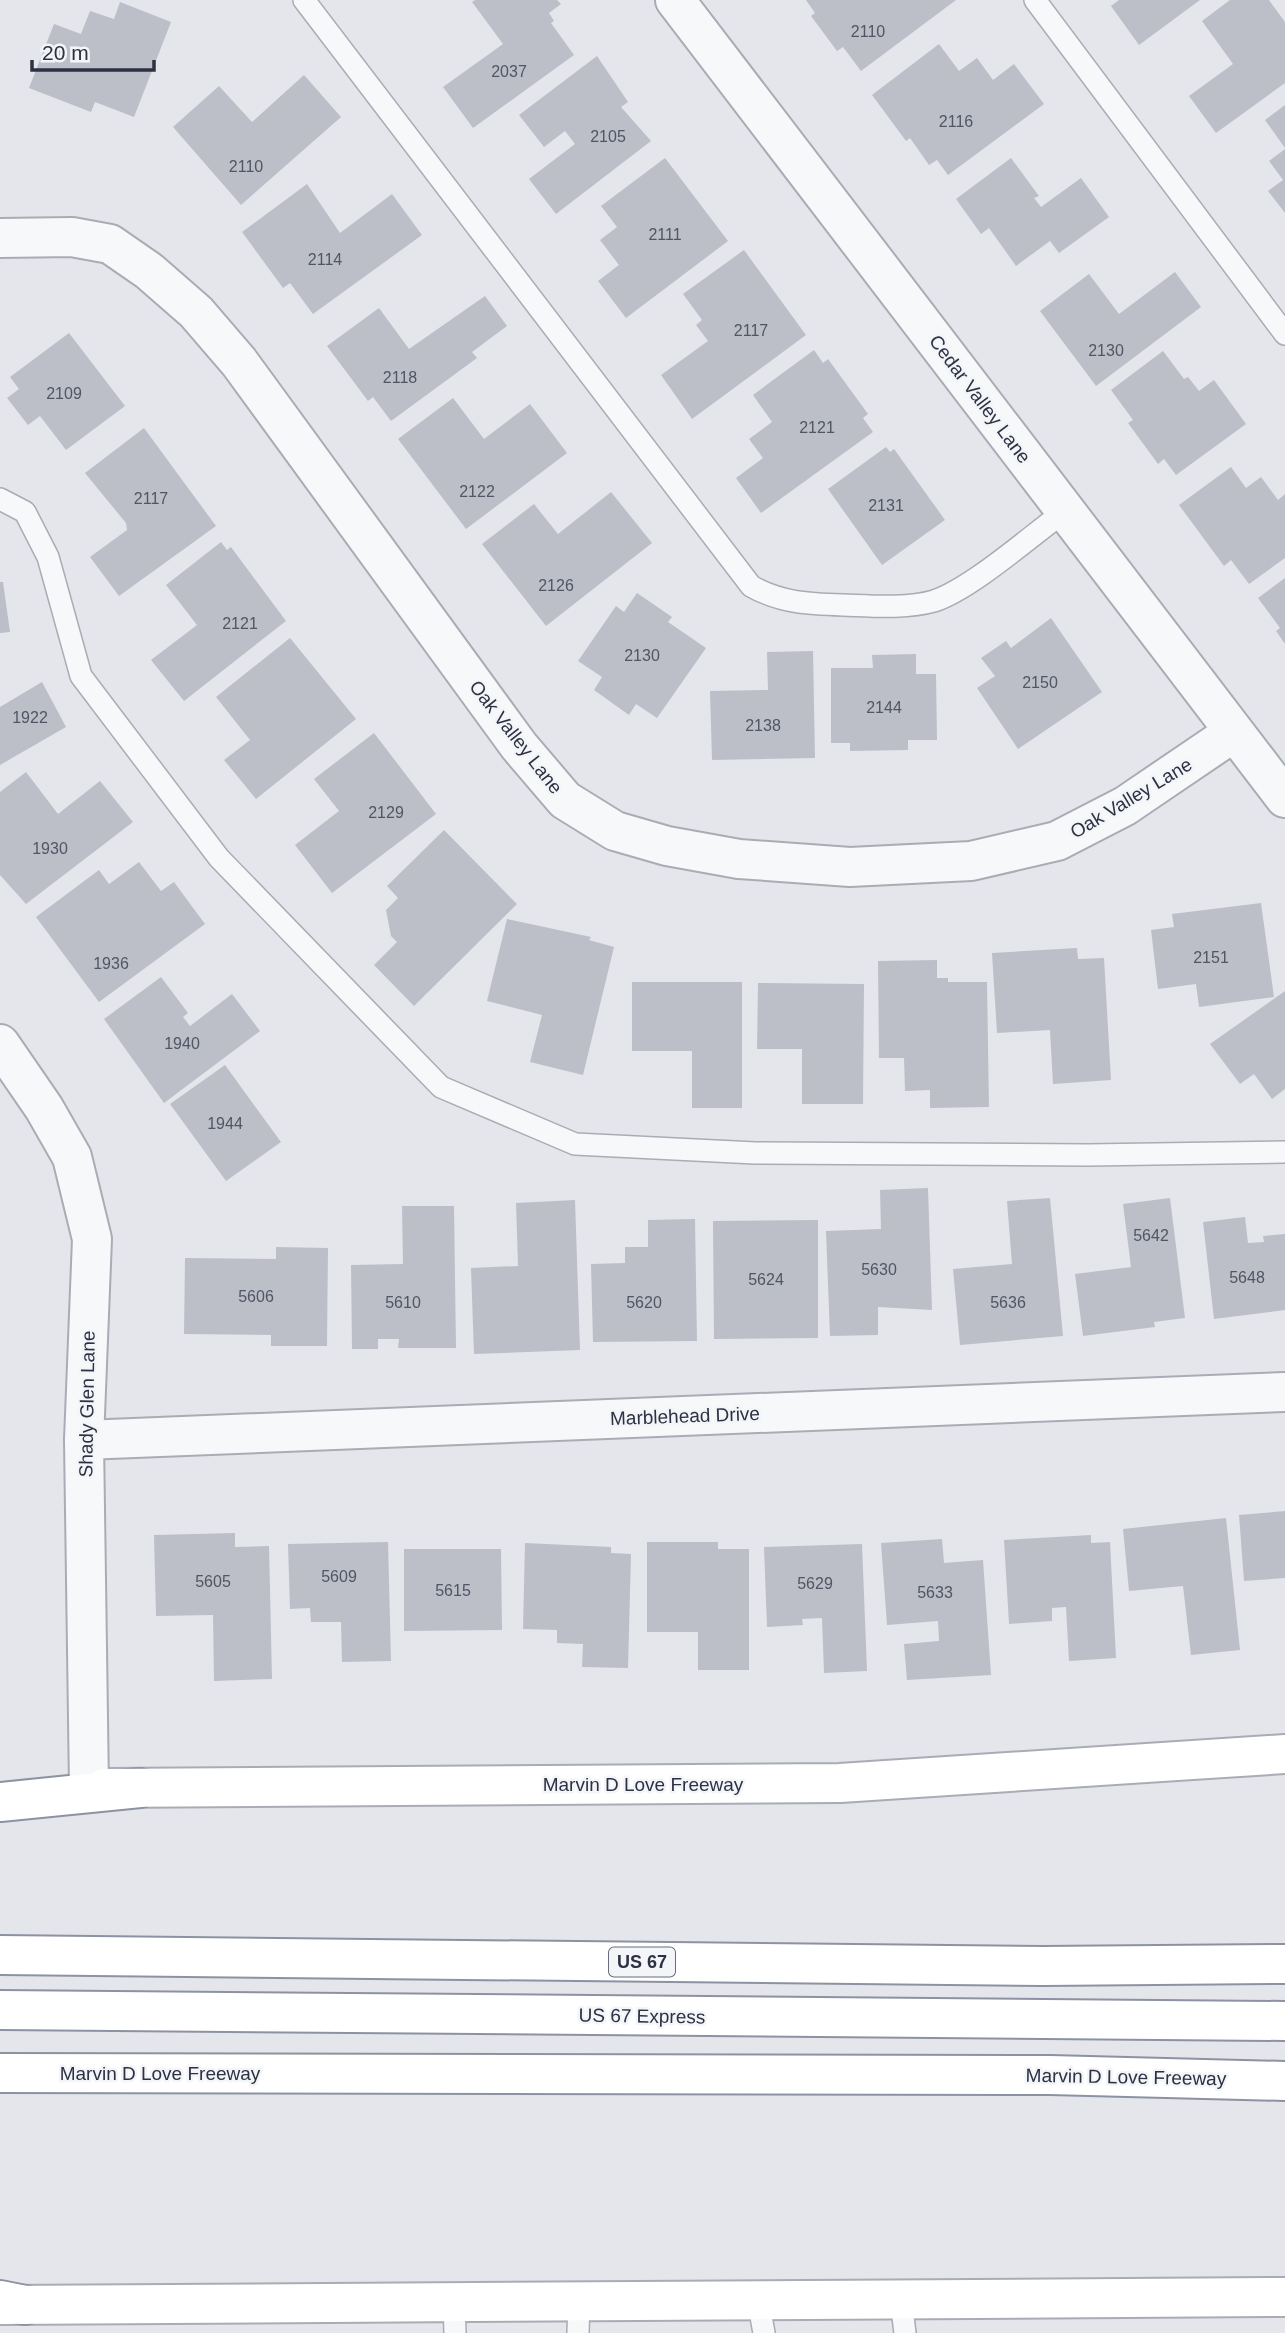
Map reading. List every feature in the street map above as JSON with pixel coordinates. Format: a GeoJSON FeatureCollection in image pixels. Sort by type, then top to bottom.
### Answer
{"type":"FeatureCollection","features":[{"type":"Feature","properties":{"kind":"main road","name":"Marvin D Love Freeway"},"geometry":{"type":"LineString","coordinates":[[0,1787],[840,1783],[1285,1754]]}},
{"type":"Feature","properties":{"kind":"main road"},"geometry":{"type":"LineString","coordinates":[[0,1802],[140,1788]]}},
{"type":"Feature","properties":{"kind":"main road","name":"US 67"},"geometry":{"type":"LineString","coordinates":[[0,1955],[1043,1966],[1285,1964]]}},
{"type":"Feature","properties":{"kind":"main road","name":"US 67 Express"},"geometry":{"type":"LineString","coordinates":[[0,2010],[1285,2021]]}},
{"type":"Feature","properties":{"kind":"main road","name":"Marvin D Love Freeway"},"geometry":{"type":"LineString","coordinates":[[0,2073],[1022,2075],[1285,2081]]}},
{"type":"Feature","properties":{"kind":"main road"},"geometry":{"type":"LineString","coordinates":[[8,2303],[455,2318],[903,2317],[1285,2297]]}},
{"type":"Feature","properties":{"kind":"street","name":"Cedar Valley Lane"},"geometry":{"type":"LineString","coordinates":[[676,0],[1285,798]]}},
{"type":"Feature","properties":{"kind":"street","name":"Oak Valley Lane"},"geometry":{"type":"LineString","coordinates":[[0,238],[72,237],[110,244],[149,271],[196,312],[239,362],[519,746],[565,800],[615,831],[667,846],[739,859],[850,867],[971,861],[1057,841],[1125,806],[1234,732]]}},
{"type":"Feature","properties":{"kind":"street","name":"Shady Glen Lane"},"geometry":{"type":"LineString","coordinates":[[0,1044],[44,1108],[72,1157],[92,1239],[84,1440],[89,1788]]}},
{"type":"Feature","properties":{"kind":"street","name":"Marblehead Drive"},"geometry":{"type":"LineString","coordinates":[[84,1440],[1285,1392]]}},
{"type":"Feature","properties":{"kind":"lane"},"geometry":{"type":"LineString","coordinates":[[304,0],[751,586],[772,598],[799,603],[867,606],[918,604],[935,600],[961,587],[1066,511]]}},
{"type":"Feature","properties":{"kind":"lane"},"geometry":{"type":"LineString","coordinates":[[1035,0],[1285,334]]}},
{"type":"Feature","properties":{"kind":"lane"},"geometry":{"type":"LineString","coordinates":[[0,499],[25,512],[48,557],[81,676],[89,687],[219,858],[441,1087],[575,1144],[755,1153],[1088,1155],[1285,1152]]}},
{"type":"Feature","properties":{"kind":"building"},"geometry":{"type":"Polygon","coordinates":[[[557,0],[561,4],[549,13],[554,21],[551,23],[574,55],[473,128],[443,87],[503,44],[472,2],[557,0]]]}},
{"type":"Feature","properties":{"kind":"building"},"geometry":{"type":"Polygon","coordinates":[[[806,0],[956,0],[861,71],[843,47],[837,51],[811,16],[815,13],[806,0]]]}},
{"type":"Feature","properties":{"kind":"building"},"geometry":{"type":"Polygon","coordinates":[[[1119,0],[1200,0],[1139,45],[1111,6],[1119,0]]]}},
{"type":"Feature","properties":{"kind":"building"},"geometry":{"type":"Polygon","coordinates":[[[1230,0],[1269,0],[1285,22],[1285,83],[1216,133],[1189,96],[1233,64],[1202,21],[1230,0]]]}},
{"type":"Feature","properties":{"kind":"building"},"geometry":{"type":"Polygon","coordinates":[[[120,2],[171,22],[134,117],[95,102],[91,112],[29,88],[54,24],[81,34],[90,11],[114,19],[120,2]]]}},
{"type":"Feature","properties":{"kind":"building"},"geometry":{"type":"Polygon","coordinates":[[[939,44],[959,71],[977,58],[993,80],[1014,64],[1044,104],[948,175],[937,160],[929,165],[910,138],[906,141],[872,95],[939,44]]]}},
{"type":"Feature","properties":{"kind":"building"},"geometry":{"type":"Polygon","coordinates":[[[597,56],[628,102],[621,107],[651,141],[556,214],[529,179],[575,144],[565,131],[544,147],[519,115],[597,56]]]}},
{"type":"Feature","properties":{"kind":"building"},"geometry":{"type":"Polygon","coordinates":[[[304,75],[341,117],[241,205],[173,127],[219,86],[252,122],[304,75]]]}},
{"type":"Feature","properties":{"kind":"building"},"geometry":{"type":"Polygon","coordinates":[[[1285,105],[1285,148],[1265,120],[1285,105]]]}},
{"type":"Feature","properties":{"kind":"building"},"geometry":{"type":"Polygon","coordinates":[[[1285,149],[1285,213],[1268,191],[1283,180],[1269,161],[1285,149]]]}},
{"type":"Feature","properties":{"kind":"building"},"geometry":{"type":"Polygon","coordinates":[[[665,158],[728,241],[626,318],[598,281],[619,265],[600,240],[617,227],[601,206],[665,158]]]}},
{"type":"Feature","properties":{"kind":"building"},"geometry":{"type":"Polygon","coordinates":[[[1011,158],[1039,196],[1034,198],[1041,207],[1081,178],[1109,217],[1059,253],[1050,241],[1016,266],[989,228],[981,234],[956,199],[1011,158]]]}},
{"type":"Feature","properties":{"kind":"building"},"geometry":{"type":"Polygon","coordinates":[[[307,184],[340,233],[392,194],[422,235],[313,314],[290,283],[283,288],[242,232],[307,184]]]}},
{"type":"Feature","properties":{"kind":"building"},"geometry":{"type":"Polygon","coordinates":[[[744,250],[806,335],[692,419],[661,375],[708,341],[696,325],[702,320],[683,294],[744,250]]]}},
{"type":"Feature","properties":{"kind":"building"},"geometry":{"type":"Polygon","coordinates":[[[1175,272],[1201,307],[1096,386],[1040,311],[1089,274],[1119,314],[1175,272]]]}},
{"type":"Feature","properties":{"kind":"building"},"geometry":{"type":"Polygon","coordinates":[[[485,296],[507,326],[472,352],[477,358],[391,421],[373,397],[368,401],[327,346],[379,308],[409,349],[485,296]]]}},
{"type":"Feature","properties":{"kind":"building"},"geometry":{"type":"Polygon","coordinates":[[[69,333],[125,406],[66,450],[40,416],[28,425],[7,398],[19,389],[10,377],[69,333]]]}},
{"type":"Feature","properties":{"kind":"building"},"geometry":{"type":"Polygon","coordinates":[[[814,350],[823,363],[828,359],[868,414],[863,418],[873,432],[761,513],[736,478],[763,458],[749,439],[772,422],[753,395],[814,350]]]}},
{"type":"Feature","properties":{"kind":"building"},"geometry":{"type":"Polygon","coordinates":[[[1163,351],[1184,379],[1188,377],[1199,391],[1214,380],[1246,424],[1176,475],[1164,459],[1158,464],[1128,423],[1133,420],[1111,390],[1163,351]]]}},
{"type":"Feature","properties":{"kind":"building"},"geometry":{"type":"Polygon","coordinates":[[[453,398],[484,439],[530,404],[567,453],[466,529],[398,439],[453,398]]]}},
{"type":"Feature","properties":{"kind":"building"},"geometry":{"type":"Polygon","coordinates":[[[144,428],[216,526],[119,596],[90,557],[127,530],[126,523],[85,473],[144,428]]]}},
{"type":"Feature","properties":{"kind":"building"},"geometry":{"type":"Polygon","coordinates":[[[886,447],[890,452],[894,449],[945,520],[882,565],[828,489],[886,447]]]}},
{"type":"Feature","properties":{"kind":"building"},"geometry":{"type":"Polygon","coordinates":[[[1231,467],[1246,488],[1261,477],[1278,500],[1285,494],[1285,558],[1249,584],[1231,560],[1224,566],[1179,505],[1231,467]]]}},
{"type":"Feature","properties":{"kind":"building"},"geometry":{"type":"Polygon","coordinates":[[[611,492],[652,543],[546,626],[482,544],[534,504],[558,534],[611,492]]]}},
{"type":"Feature","properties":{"kind":"building"},"geometry":{"type":"Polygon","coordinates":[[[221,542],[227,550],[231,547],[286,621],[184,701],[151,660],[197,625],[166,585],[221,542]]]}},
{"type":"Feature","properties":{"kind":"building"},"geometry":{"type":"Polygon","coordinates":[[[1285,578],[1285,644],[1276,631],[1280,628],[1258,598],[1285,578]]]}},
{"type":"Feature","properties":{"kind":"building"},"geometry":{"type":"Polygon","coordinates":[[[0,582],[3,582],[10,632],[0,633],[0,582]]]}},
{"type":"Feature","properties":{"kind":"building"},"geometry":{"type":"Polygon","coordinates":[[[637,593],[672,617],[668,622],[706,648],[657,718],[636,704],[629,715],[594,690],[602,677],[578,661],[616,606],[624,612],[637,593]]]}},
{"type":"Feature","properties":{"kind":"building"},"geometry":{"type":"Polygon","coordinates":[[[1051,618],[1102,692],[1018,749],[977,688],[995,676],[981,658],[1006,641],[1011,648],[1051,618]]]}},
{"type":"Feature","properties":{"kind":"building"},"geometry":{"type":"Polygon","coordinates":[[[290,638],[356,719],[256,799],[224,760],[250,740],[216,697],[290,638]]]}},
{"type":"Feature","properties":{"kind":"building"},"geometry":{"type":"Polygon","coordinates":[[[813,651],[815,758],[712,760],[710,691],[768,690],[767,652],[813,651]]]}},
{"type":"Feature","properties":{"kind":"building"},"geometry":{"type":"Polygon","coordinates":[[[916,654],[916,674],[936,674],[937,740],[908,740],[908,750],[850,751],[850,743],[831,743],[831,668],[873,668],[872,655],[916,654]]]}},
{"type":"Feature","properties":{"kind":"building"},"geometry":{"type":"Polygon","coordinates":[[[42,682],[66,727],[0,765],[0,707],[42,682]]]}},
{"type":"Feature","properties":{"kind":"building"},"geometry":{"type":"Polygon","coordinates":[[[374,733],[436,814],[332,893],[295,845],[339,811],[314,779],[374,733]]]}},
{"type":"Feature","properties":{"kind":"building"},"geometry":{"type":"Polygon","coordinates":[[[26,772],[58,814],[100,781],[133,822],[26,904],[0,875],[0,792],[26,772]]]}},
{"type":"Feature","properties":{"kind":"building"},"geometry":{"type":"Polygon","coordinates":[[[444,830],[517,904],[414,1006],[374,965],[397,942],[391,936],[386,910],[398,898],[387,886],[444,830]]]}},
{"type":"Feature","properties":{"kind":"building"},"geometry":{"type":"Polygon","coordinates":[[[139,862],[161,891],[174,882],[205,924],[99,1002],[36,917],[99,870],[109,884],[139,862]]]}},
{"type":"Feature","properties":{"kind":"building"},"geometry":{"type":"Polygon","coordinates":[[[1261,903],[1274,997],[1199,1007],[1196,984],[1158,989],[1151,930],[1174,927],[1172,914],[1261,903]]]}},
{"type":"Feature","properties":{"kind":"building"},"geometry":{"type":"Polygon","coordinates":[[[507,919],[591,937],[589,940],[614,947],[583,1075],[530,1062],[542,1015],[487,1001],[507,919]]]}},
{"type":"Feature","properties":{"kind":"building"},"geometry":{"type":"Polygon","coordinates":[[[1077,948],[1078,959],[1104,958],[1111,1080],[1053,1084],[1050,1030],[997,1033],[992,953],[1077,948]]]}},
{"type":"Feature","properties":{"kind":"building"},"geometry":{"type":"Polygon","coordinates":[[[937,960],[937,978],[948,978],[948,982],[987,982],[989,1107],[930,1108],[930,1090],[905,1091],[904,1058],[879,1058],[878,961],[937,960]]]}},
{"type":"Feature","properties":{"kind":"building"},"geometry":{"type":"Polygon","coordinates":[[[161,977],[188,1013],[183,1017],[190,1026],[232,994],[260,1031],[164,1103],[104,1019],[161,977]]]}},
{"type":"Feature","properties":{"kind":"building"},"geometry":{"type":"Polygon","coordinates":[[[632,982],[742,982],[742,1108],[692,1108],[692,1051],[632,1051],[632,982]]]}},
{"type":"Feature","properties":{"kind":"building"},"geometry":{"type":"Polygon","coordinates":[[[758,983],[864,984],[863,1104],[802,1104],[802,1049],[757,1049],[758,983]]]}},
{"type":"Feature","properties":{"kind":"building"},"geometry":{"type":"Polygon","coordinates":[[[1285,991],[1285,1089],[1272,1099],[1254,1074],[1240,1084],[1210,1044],[1285,991]]]}},
{"type":"Feature","properties":{"kind":"building"},"geometry":{"type":"Polygon","coordinates":[[[225,1065],[281,1142],[226,1181],[170,1104],[225,1065]]]}},
{"type":"Feature","properties":{"kind":"building"},"geometry":{"type":"Polygon","coordinates":[[[928,1188],[932,1310],[878,1307],[878,1335],[830,1336],[826,1231],[881,1229],[880,1190],[928,1188]]]}},
{"type":"Feature","properties":{"kind":"building"},"geometry":{"type":"Polygon","coordinates":[[[1050,1198],[1063,1336],[960,1345],[953,1269],[1012,1264],[1007,1201],[1050,1198]]]}},
{"type":"Feature","properties":{"kind":"building"},"geometry":{"type":"Polygon","coordinates":[[[1170,1198],[1185,1318],[1154,1322],[1155,1327],[1083,1336],[1075,1274],[1131,1267],[1123,1204],[1170,1198]]]}},
{"type":"Feature","properties":{"kind":"building"},"geometry":{"type":"Polygon","coordinates":[[[575,1200],[580,1350],[474,1354],[471,1268],[518,1266],[516,1203],[575,1200]]]}},
{"type":"Feature","properties":{"kind":"building"},"geometry":{"type":"Polygon","coordinates":[[[402,1206],[454,1206],[456,1348],[398,1348],[399,1339],[378,1339],[378,1349],[352,1349],[351,1265],[403,1264],[402,1206]]]}},
{"type":"Feature","properties":{"kind":"building"},"geometry":{"type":"Polygon","coordinates":[[[1245,1217],[1248,1243],[1264,1242],[1263,1236],[1285,1234],[1285,1310],[1214,1319],[1203,1222],[1245,1217]]]}},
{"type":"Feature","properties":{"kind":"building"},"geometry":{"type":"Polygon","coordinates":[[[695,1219],[697,1341],[593,1342],[591,1264],[625,1263],[625,1247],[648,1247],[648,1220],[695,1219]]]}},
{"type":"Feature","properties":{"kind":"building"},"geometry":{"type":"Polygon","coordinates":[[[818,1220],[818,1338],[714,1339],[713,1221],[818,1220]]]}},
{"type":"Feature","properties":{"kind":"building"},"geometry":{"type":"Polygon","coordinates":[[[276,1247],[328,1248],[327,1346],[271,1346],[271,1335],[184,1334],[185,1258],[276,1259],[276,1247]]]}},
{"type":"Feature","properties":{"kind":"building"},"geometry":{"type":"Polygon","coordinates":[[[1285,1511],[1285,1578],[1244,1581],[1239,1515],[1285,1511]]]}},
{"type":"Feature","properties":{"kind":"building"},"geometry":{"type":"Polygon","coordinates":[[[1226,1518],[1240,1650],[1191,1655],[1183,1586],[1129,1591],[1123,1529],[1226,1518]]]}},
{"type":"Feature","properties":{"kind":"building"},"geometry":{"type":"Polygon","coordinates":[[[235,1533],[235,1547],[269,1546],[272,1679],[214,1681],[213,1615],[156,1616],[154,1535],[235,1533]]]}},
{"type":"Feature","properties":{"kind":"building"},"geometry":{"type":"Polygon","coordinates":[[[1091,1535],[1091,1543],[1110,1542],[1116,1658],[1069,1661],[1066,1607],[1052,1608],[1052,1621],[1009,1624],[1004,1540],[1091,1535]]]}},
{"type":"Feature","properties":{"kind":"building"},"geometry":{"type":"Polygon","coordinates":[[[942,1539],[944,1563],[983,1560],[991,1675],[907,1680],[904,1644],[939,1641],[938,1621],[887,1625],[881,1543],[942,1539]]]}},
{"type":"Feature","properties":{"kind":"building"},"geometry":{"type":"Polygon","coordinates":[[[388,1542],[391,1661],[342,1662],[341,1622],[311,1622],[310,1608],[290,1609],[288,1544],[388,1542]]]}},
{"type":"Feature","properties":{"kind":"building"},"geometry":{"type":"Polygon","coordinates":[[[647,1542],[718,1542],[718,1549],[749,1549],[749,1670],[698,1670],[698,1632],[647,1632],[647,1542]]]}},
{"type":"Feature","properties":{"kind":"building"},"geometry":{"type":"Polygon","coordinates":[[[525,1543],[611,1547],[611,1553],[631,1554],[628,1668],[582,1667],[583,1644],[557,1643],[557,1630],[523,1629],[525,1543]]]}},
{"type":"Feature","properties":{"kind":"building"},"geometry":{"type":"Polygon","coordinates":[[[862,1544],[867,1671],[824,1673],[822,1618],[802,1619],[803,1625],[767,1627],[764,1547],[862,1544]]]}},
{"type":"Feature","properties":{"kind":"building"},"geometry":{"type":"Polygon","coordinates":[[[404,1549],[501,1549],[502,1630],[404,1631],[404,1549]]]}}]}
